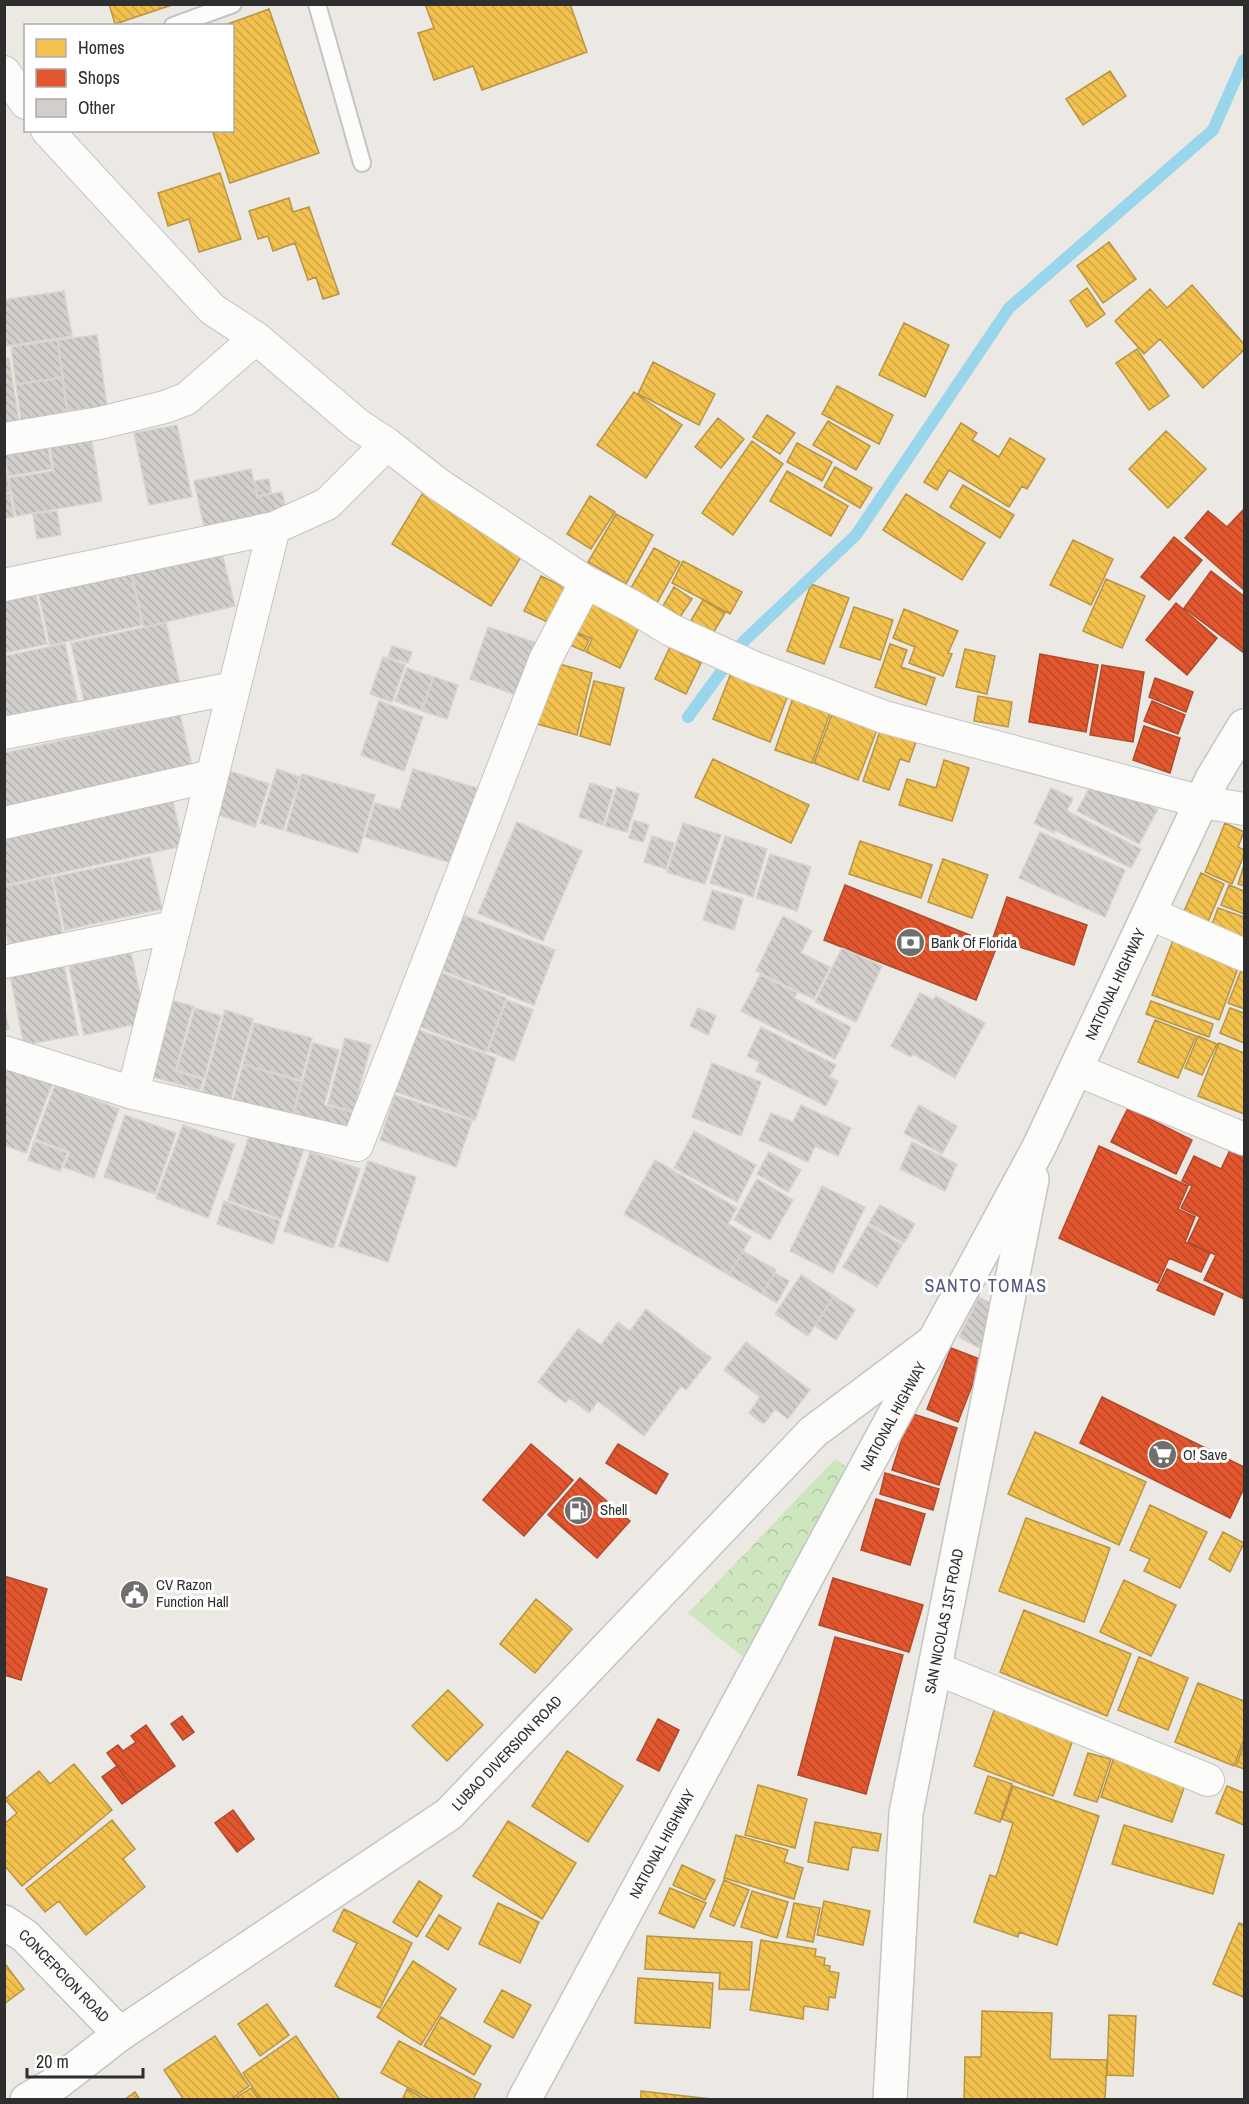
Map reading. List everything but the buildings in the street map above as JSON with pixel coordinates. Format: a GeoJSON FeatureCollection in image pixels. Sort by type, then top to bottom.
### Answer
{"type":"FeatureCollection","features":[{"type":"Feature","properties":{"kind":"main road","name":"NATIONAL HIGHWAY"},"geometry":{"type":"LineString","coordinates":[[524,2100],[1038,1148],[1212,779],[1245,726]]}},
{"type":"Feature","properties":{"kind":"main road","name":"SAN NICOLAS 1ST ROAD"},"geometry":{"type":"LineString","coordinates":[[890,2100],[906,1813],[1038,1148]]}},
{"type":"Feature","properties":{"kind":"main road","name":"LUBAO DIVERSION ROAD"},"geometry":{"type":"LineString","coordinates":[[27,2100],[58,2082],[120,2034],[449,1814],[813,1432],[933,1342]]}},
{"type":"Feature","properties":{"kind":"main road","name":"CONCEPCION ROAD"},"geometry":{"type":"LineString","coordinates":[[4,1922],[25,1936],[120,2034]]}},
{"type":"Feature","properties":{"kind":"street"},"geometry":{"type":"LineString","coordinates":[[4,72],[24,100]]}},
{"type":"Feature","properties":{"kind":"street"},"geometry":{"type":"LineString","coordinates":[[48,132],[212,309],[256,338],[358,425],[387,444],[438,484],[586,582],[671,630],[755,668],[884,717],[1202,802],[1245,810]]}},
{"type":"Feature","properties":{"kind":"street"},"geometry":{"type":"LineString","coordinates":[[4,439],[100,423],[165,407],[186,399],[256,338]]}},
{"type":"Feature","properties":{"kind":"street"},"geometry":{"type":"LineString","coordinates":[[4,585],[274,528],[327,504],[387,444]]}},
{"type":"Feature","properties":{"kind":"street"},"geometry":{"type":"LineString","coordinates":[[133,1093],[274,528]]}},
{"type":"Feature","properties":{"kind":"street"},"geometry":{"type":"LineString","coordinates":[[4,1052],[133,1093],[357,1145],[545,660],[586,582]]}},
{"type":"Feature","properties":{"kind":"street"},"geometry":{"type":"LineString","coordinates":[[4,732],[234,688]]}},
{"type":"Feature","properties":{"kind":"street"},"geometry":{"type":"LineString","coordinates":[[4,823],[212,776]]}},
{"type":"Feature","properties":{"kind":"street"},"geometry":{"type":"LineString","coordinates":[[1149,913],[1245,955]]}},
{"type":"Feature","properties":{"kind":"street"},"geometry":{"type":"LineString","coordinates":[[4,962],[174,927]]}},
{"type":"Feature","properties":{"kind":"street"},"geometry":{"type":"LineString","coordinates":[[1075,1069],[1245,1139]]}},
{"type":"Feature","properties":{"kind":"street"},"geometry":{"type":"LineString","coordinates":[[934,1668],[1208,1780]]}},
{"type":"Feature","properties":{"kind":"lane"},"geometry":{"type":"LineString","coordinates":[[178,24],[233,4]]}},
{"type":"Feature","properties":{"kind":"lane"},"geometry":{"type":"LineString","coordinates":[[317,4],[362,163]]}},
{"type":"Feature","properties":{"kind":"green space"},"geometry":{"type":"Polygon","coordinates":[[[835,1459],[851,1470],[743,1657],[688,1613],[835,1459]]]}},
{"type":"Feature","properties":{"kind":"waterway"},"geometry":{"type":"LineString","coordinates":[[688,717],[743,642],[856,535],[1009,308],[1213,130],[1244,60]]}},
{"type":"Feature","properties":{"kind":"place","name":"Bank Of Florida"},"geometry":{"type":"Point","coordinates":[910,943]}},
{"type":"Feature","properties":{"kind":"place","name":"O! Save"},"geometry":{"type":"Point","coordinates":[1162,1455]}},
{"type":"Feature","properties":{"kind":"place","name":"Shell"},"geometry":{"type":"Point","coordinates":[579,1510]}},
{"type":"Feature","properties":{"kind":"place","name":"CV Razon Function Hall"},"geometry":{"type":"Point","coordinates":[135,1594]}},
{"type":"Feature","properties":{"kind":"district","name":"SANTO TOMAS"},"geometry":{"type":"Point","coordinates":[986,1286]}}]}
